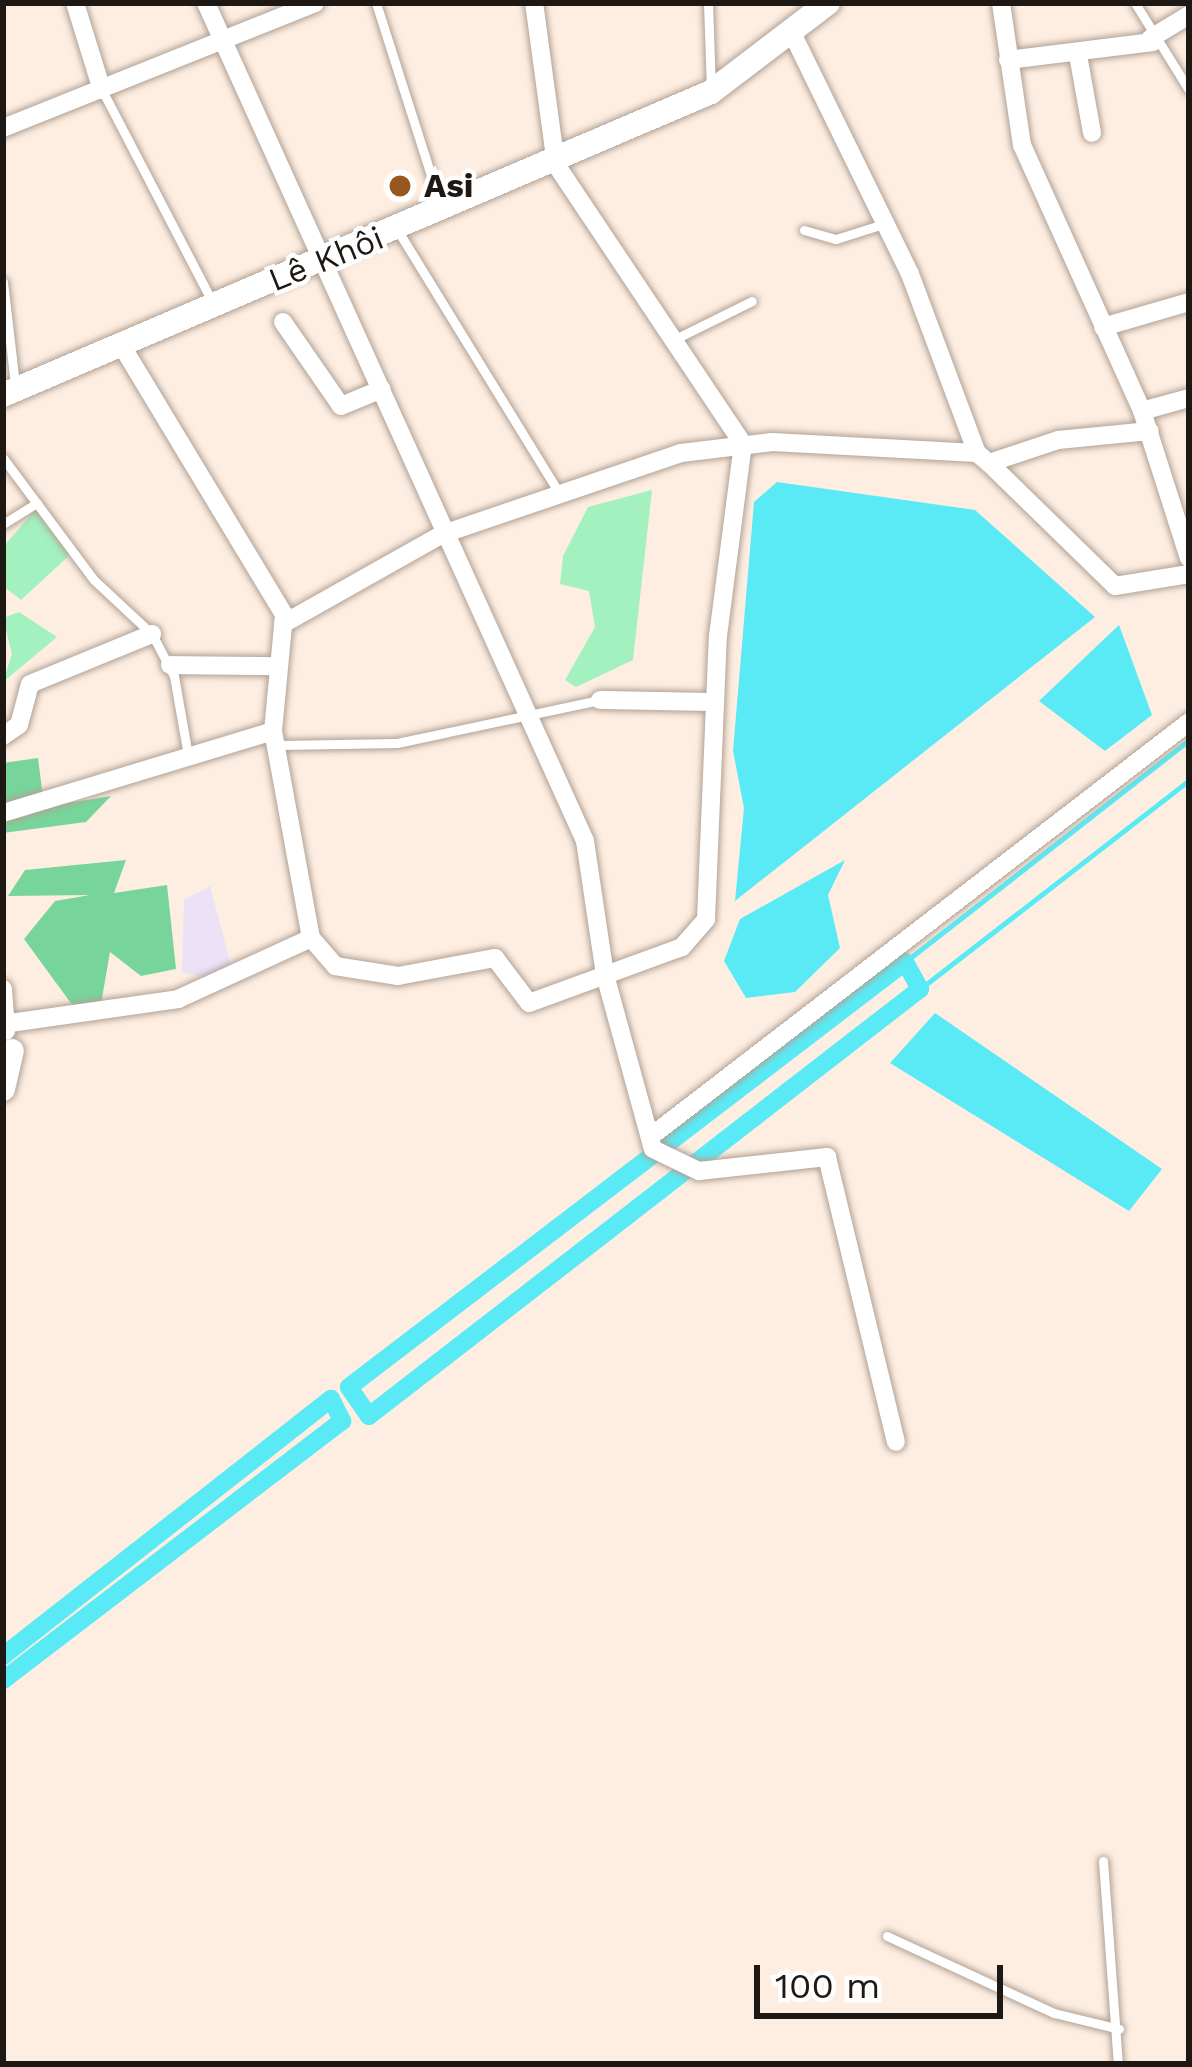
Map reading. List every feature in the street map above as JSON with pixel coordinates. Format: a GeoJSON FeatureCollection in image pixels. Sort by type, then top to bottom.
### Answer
{"type":"FeatureCollection","features":[{"type":"Feature","properties":{"kind":"street"},"geometry":{"type":"LineString","coordinates":[[75,3],[102,90]]}},
{"type":"Feature","properties":{"kind":"street"},"geometry":{"type":"LineString","coordinates":[[206,3],[218,41],[382,389],[443,535],[589,853],[605,975],[652,1143],[693,1170],[827,1156],[896,1442]]}},
{"type":"Feature","properties":{"kind":"street"},"geometry":{"type":"LineString","coordinates":[[3,128],[315,3]]}},
{"type":"Feature","properties":{"kind":"street"},"geometry":{"type":"LineString","coordinates":[[122,346],[283,624],[274,666],[276,738],[311,938],[335,965],[398,976],[495,958],[529,1003],[682,946],[706,919],[715,702],[743,444],[666,344],[556,165],[534,3]]}},
{"type":"Feature","properties":{"kind":"street","name":"Lê Khôi"},"geometry":{"type":"LineString","coordinates":[[14,390],[556,165],[711,92],[828,3]]}},
{"type":"Feature","properties":{"kind":"street"},"geometry":{"type":"LineString","coordinates":[[1001,3],[1022,146],[1142,411],[1189,559]]}},
{"type":"Feature","properties":{"kind":"street"},"geometry":{"type":"LineString","coordinates":[[1008,60],[1078,55],[1152,40],[1189,15]]}},
{"type":"Feature","properties":{"kind":"street"},"geometry":{"type":"LineString","coordinates":[[792,33],[886,224],[983,458],[1114,586],[1189,574]]}},
{"type":"Feature","properties":{"kind":"street"},"geometry":{"type":"LineString","coordinates":[[1078,55],[1092,133]]}},
{"type":"Feature","properties":{"kind":"street"},"geometry":{"type":"LineString","coordinates":[[1103,328],[1189,302]]}},
{"type":"Feature","properties":{"kind":"street"},"geometry":{"type":"LineString","coordinates":[[283,322],[341,406],[382,389]]}},
{"type":"Feature","properties":{"kind":"street"},"geometry":{"type":"LineString","coordinates":[[1142,411],[1189,398]]}},
{"type":"Feature","properties":{"kind":"street"},"geometry":{"type":"LineString","coordinates":[[283,624],[443,535],[556,488],[743,444],[983,458],[1058,440],[1150,431]]}},
{"type":"Feature","properties":{"kind":"street"},"geometry":{"type":"LineString","coordinates":[[3,736],[20,725],[30,684],[152,634]]}},
{"type":"Feature","properties":{"kind":"street"},"geometry":{"type":"LineString","coordinates":[[170,664],[274,666]]}},
{"type":"Feature","properties":{"kind":"street"},"geometry":{"type":"LineString","coordinates":[[600,700],[715,702]]}},
{"type":"Feature","properties":{"kind":"street"},"geometry":{"type":"LineString","coordinates":[[652,1143],[1189,722]]}},
{"type":"Feature","properties":{"kind":"street"},"geometry":{"type":"LineString","coordinates":[[3,813],[188,750],[276,738]]}},
{"type":"Feature","properties":{"kind":"street"},"geometry":{"type":"LineString","coordinates":[[3,1024],[178,999],[311,938]]}},
{"type":"Feature","properties":{"kind":"street"},"geometry":{"type":"LineString","coordinates":[[3,989],[3,1024],[12,1051],[3,1089]]}},
{"type":"Feature","properties":{"kind":"lane"},"geometry":{"type":"LineString","coordinates":[[376,3],[442,212]]}},
{"type":"Feature","properties":{"kind":"lane"},"geometry":{"type":"LineString","coordinates":[[708,3],[711,92]]}},
{"type":"Feature","properties":{"kind":"lane"},"geometry":{"type":"LineString","coordinates":[[1135,3],[1152,40],[1189,90]]}},
{"type":"Feature","properties":{"kind":"lane"},"geometry":{"type":"LineString","coordinates":[[102,90],[213,304]]}},
{"type":"Feature","properties":{"kind":"lane"},"geometry":{"type":"LineString","coordinates":[[804,230],[836,239],[886,224]]}},
{"type":"Feature","properties":{"kind":"lane"},"geometry":{"type":"LineString","coordinates":[[398,231],[556,488]]}},
{"type":"Feature","properties":{"kind":"lane"},"geometry":{"type":"LineString","coordinates":[[3,282],[14,390]]}},
{"type":"Feature","properties":{"kind":"lane"},"geometry":{"type":"LineString","coordinates":[[666,344],[752,301]]}},
{"type":"Feature","properties":{"kind":"lane"},"geometry":{"type":"LineString","coordinates":[[3,458],[152,634],[170,664],[188,750]]}},
{"type":"Feature","properties":{"kind":"lane"},"geometry":{"type":"LineString","coordinates":[[3,524],[37,503]]}},
{"type":"Feature","properties":{"kind":"lane"},"geometry":{"type":"LineString","coordinates":[[276,738],[397,743],[600,700]]}},
{"type":"Feature","properties":{"kind":"lane"},"geometry":{"type":"LineString","coordinates":[[1103,1861],[1118,2064]]}},
{"type":"Feature","properties":{"kind":"lane"},"geometry":{"type":"LineString","coordinates":[[887,1936],[1054,2013],[1119,2029]]}},
{"type":"Feature","properties":{"kind":"shaded area"},"geometry":{"type":"Polygon","coordinates":[[[210,886],[231,965],[211,979],[182,972],[184,900],[210,886]]]}},
{"type":"Feature","properties":{"kind":"green space"},"geometry":{"type":"Polygon","coordinates":[[[652,490],[633,660],[576,687],[565,680],[595,627],[589,591],[560,584],[563,556],[588,507],[652,490]]]}},
{"type":"Feature","properties":{"kind":"green space"},"geometry":{"type":"Polygon","coordinates":[[[36,509],[73,552],[21,600],[3,586],[3,547],[36,509]]]}},
{"type":"Feature","properties":{"kind":"green space"},"geometry":{"type":"Polygon","coordinates":[[[19,612],[57,637],[3,682],[12,654],[3,618],[19,612]]]}},
{"type":"Feature","properties":{"kind":"green space"},"geometry":{"type":"Polygon","coordinates":[[[38,758],[43,797],[14,812],[111,796],[86,822],[3,833],[3,763],[38,758]]]}},
{"type":"Feature","properties":{"kind":"green space"},"geometry":{"type":"Polygon","coordinates":[[[126,860],[114,893],[167,885],[176,969],[141,976],[110,952],[101,1004],[73,1006],[24,939],[55,901],[90,895],[8,896],[25,870],[126,860]]]}},
{"type":"Feature","properties":{"kind":"water"},"geometry":{"type":"Polygon","coordinates":[[[777,482],[975,510],[1095,617],[735,901],[744,808],[733,751],[754,502],[777,482]]]}},
{"type":"Feature","properties":{"kind":"water"},"geometry":{"type":"Polygon","coordinates":[[[1119,625],[1152,715],[1105,751],[1039,701],[1119,625]]]}},
{"type":"Feature","properties":{"kind":"water"},"geometry":{"type":"Polygon","coordinates":[[[845,860],[828,895],[840,948],[795,992],[746,998],[724,961],[740,919],[845,860]]]}},
{"type":"Feature","properties":{"kind":"water"},"geometry":{"type":"Polygon","coordinates":[[[935,1013],[1162,1169],[1129,1211],[890,1063],[935,1013]]]}},
{"type":"Feature","properties":{"kind":"waterway"},"geometry":{"type":"LineString","coordinates":[[905,962],[1189,740]]}},
{"type":"Feature","properties":{"kind":"waterway"},"geometry":{"type":"LineString","coordinates":[[920,989],[1189,780]]}},
{"type":"Feature","properties":{"kind":"waterway"},"geometry":{"type":"LineString","coordinates":[[905,962],[920,989],[369,1416],[349,1387],[905,962]]}},
{"type":"Feature","properties":{"kind":"waterway"},"geometry":{"type":"LineString","coordinates":[[3,1656],[331,1399],[342,1421],[3,1680]]}},
{"type":"Feature","properties":{"kind":"place","name":"Asi"},"geometry":{"type":"Point","coordinates":[400,186]}}]}
